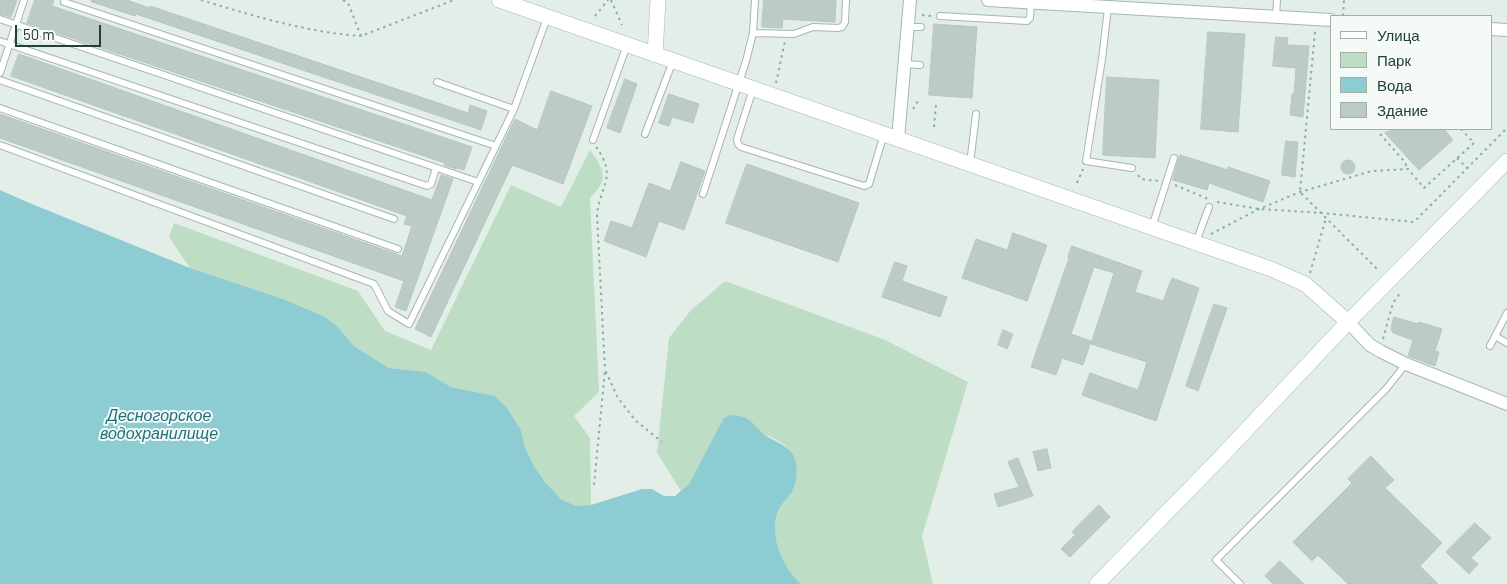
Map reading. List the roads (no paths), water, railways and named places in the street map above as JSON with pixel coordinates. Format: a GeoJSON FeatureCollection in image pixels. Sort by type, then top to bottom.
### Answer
{"type":"FeatureCollection","features":[{"type":"Feature","properties":{"kind":"street"},"geometry":{"type":"LineString","coordinates":[[499,0],[753,90],[1152,227],[1202,240],[1304,284],[1348,322],[1370,345],[1380,351],[1406,364],[1507,404]]}},
{"type":"Feature","properties":{"kind":"street"},"geometry":{"type":"LineString","coordinates":[[654,55],[658,0]]}},
{"type":"Feature","properties":{"kind":"street"},"geometry":{"type":"LineString","coordinates":[[891,137],[904,64],[910,0]]}},
{"type":"Feature","properties":{"kind":"street"},"geometry":{"type":"LineString","coordinates":[[988,0],[1330,20]]}},
{"type":"Feature","properties":{"kind":"street"},"geometry":{"type":"LineString","coordinates":[[1492,29],[1507,30]]}},
{"type":"Feature","properties":{"kind":"street"},"geometry":{"type":"LineString","coordinates":[[1097,584],[1219,459],[1348,322],[1507,161]]}},
{"type":"Feature","properties":{"kind":"lane"},"geometry":{"type":"LineString","coordinates":[[0,73],[24,0]]}},
{"type":"Feature","properties":{"kind":"lane"},"geometry":{"type":"LineString","coordinates":[[703,194],[753,33],[755,0]]}},
{"type":"Feature","properties":{"kind":"lane"},"geometry":{"type":"LineString","coordinates":[[753,33],[794,34],[813,27],[838,28],[845,22],[846,0]]}},
{"type":"Feature","properties":{"kind":"lane"},"geometry":{"type":"LineString","coordinates":[[1276,17],[1277,0]]}},
{"type":"Feature","properties":{"kind":"lane"},"geometry":{"type":"LineString","coordinates":[[64,2],[496,146]]}},
{"type":"Feature","properties":{"kind":"lane"},"geometry":{"type":"LineString","coordinates":[[940,16],[1027,21],[1030,18],[1031,2]]}},
{"type":"Feature","properties":{"kind":"lane"},"geometry":{"type":"LineString","coordinates":[[1108,8],[1086,161],[1132,168]]}},
{"type":"Feature","properties":{"kind":"lane"},"geometry":{"type":"LineString","coordinates":[[0,145],[374,284],[388,311],[409,324],[514,108],[547,17]]}},
{"type":"Feature","properties":{"kind":"lane"},"geometry":{"type":"LineString","coordinates":[[0,19],[478,182]]}},
{"type":"Feature","properties":{"kind":"lane"},"geometry":{"type":"LineString","coordinates":[[908,27],[921,27]]}},
{"type":"Feature","properties":{"kind":"lane"},"geometry":{"type":"LineString","coordinates":[[0,41],[427,186],[431,184],[436,168]]}},
{"type":"Feature","properties":{"kind":"lane"},"geometry":{"type":"LineString","coordinates":[[593,140],[626,45]]}},
{"type":"Feature","properties":{"kind":"lane"},"geometry":{"type":"LineString","coordinates":[[645,134],[673,61]]}},
{"type":"Feature","properties":{"kind":"lane"},"geometry":{"type":"LineString","coordinates":[[904,64],[920,65]]}},
{"type":"Feature","properties":{"kind":"lane"},"geometry":{"type":"LineString","coordinates":[[0,80],[394,219]]}},
{"type":"Feature","properties":{"kind":"lane"},"geometry":{"type":"LineString","coordinates":[[437,82],[514,108]]}},
{"type":"Feature","properties":{"kind":"lane"},"geometry":{"type":"LineString","coordinates":[[753,90],[737,139],[741,147],[867,186],[891,137]]}},
{"type":"Feature","properties":{"kind":"lane"},"geometry":{"type":"LineString","coordinates":[[0,108],[398,249]]}},
{"type":"Feature","properties":{"kind":"lane"},"geometry":{"type":"LineString","coordinates":[[970,164],[976,114]]}},
{"type":"Feature","properties":{"kind":"lane"},"geometry":{"type":"LineString","coordinates":[[1152,227],[1174,158]]}},
{"type":"Feature","properties":{"kind":"lane"},"geometry":{"type":"LineString","coordinates":[[1202,240],[1208,207]]}},
{"type":"Feature","properties":{"kind":"lane"},"geometry":{"type":"LineString","coordinates":[[1490,346],[1507,313]]}},
{"type":"Feature","properties":{"kind":"lane"},"geometry":{"type":"LineString","coordinates":[[1495,336],[1507,343]]}},
{"type":"Feature","properties":{"kind":"lane"},"geometry":{"type":"LineString","coordinates":[[1240,584],[1216,560],[1386,389],[1406,364]]}},
{"type":"Feature","properties":{"kind":"water","name":"Десногорское водохранилище"},"geometry":{"type":"Polygon","coordinates":[[[0,190],[190,268],[283,299],[325,317],[338,327],[354,346],[389,368],[426,372],[451,387],[495,396],[507,408],[521,430],[525,448],[545,482],[561,499],[576,506],[591,505],[642,489],[652,489],[664,496],[675,496],[689,484],[723,419],[730,415],[749,420],[762,433],[783,445],[794,456],[797,472],[796,483],[792,492],[778,511],[775,533],[784,561],[801,584],[0,584],[0,190]]]}}]}
